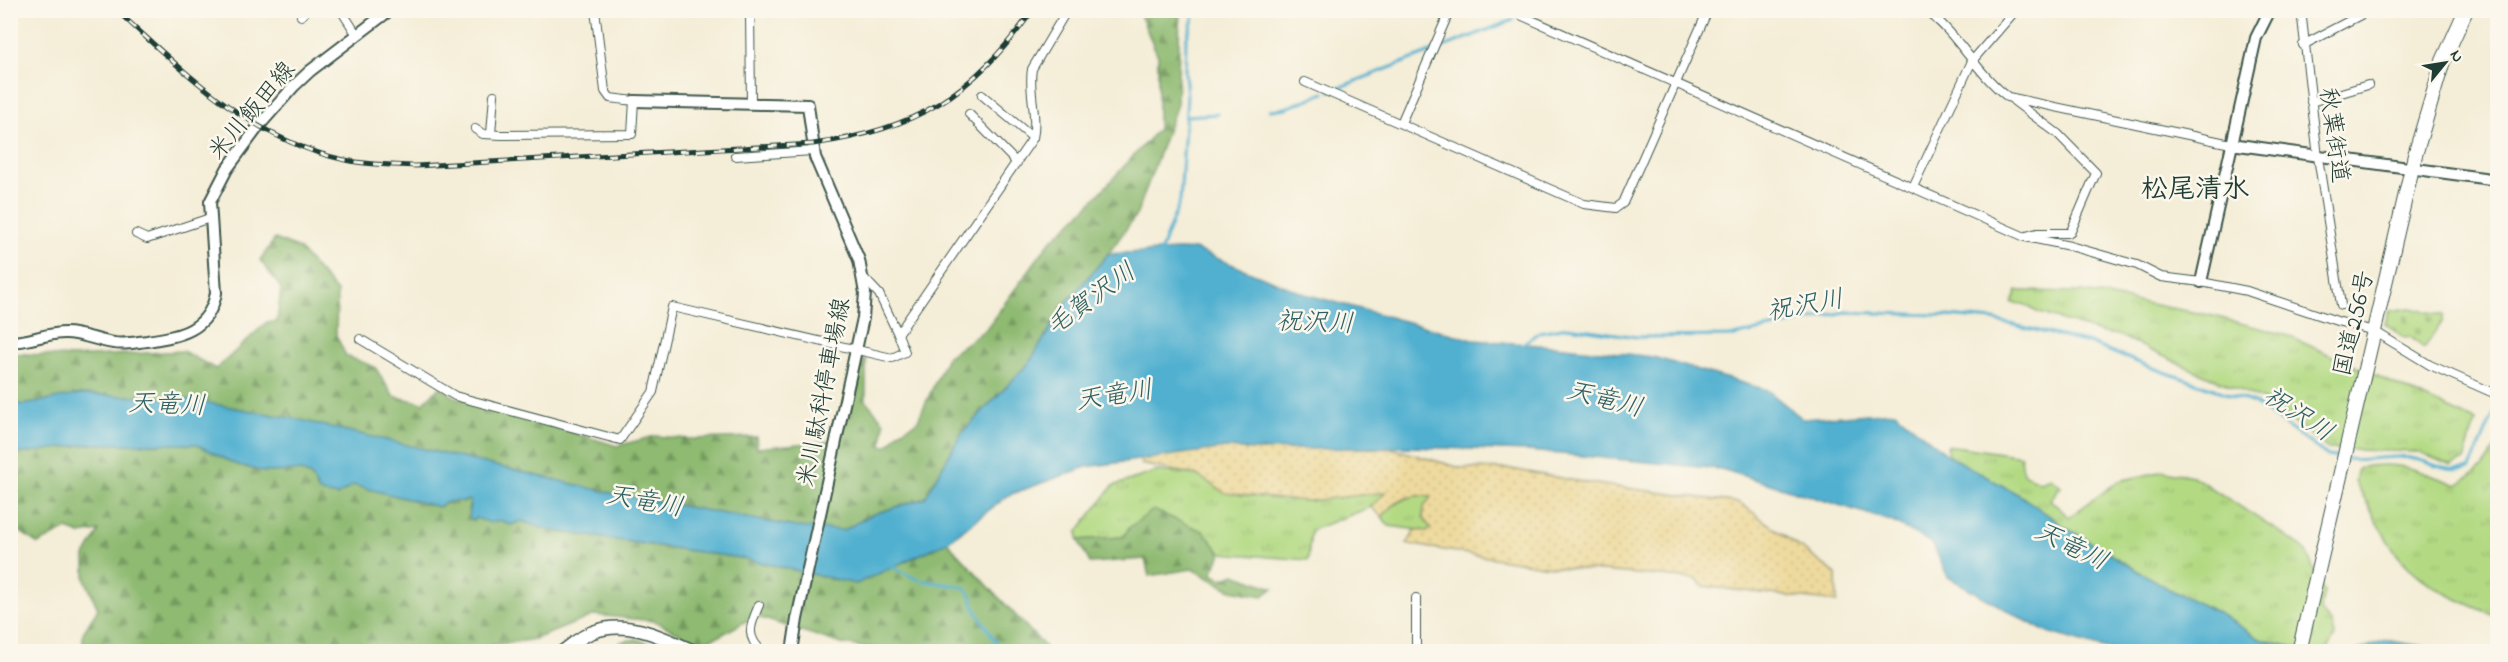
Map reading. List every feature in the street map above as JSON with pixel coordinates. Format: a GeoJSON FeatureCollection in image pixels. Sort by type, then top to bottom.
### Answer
{"type":"FeatureCollection","features":[{"type":"Feature","properties":{"kind":"highway","name":"国道256号"},"geometry":{"type":"LineString","coordinates":[[2300,651],[2432,91],[2466,10]]}},
{"type":"Feature","properties":{"kind":"main road","name":"米川飯田線"},"geometry":{"type":"LineString","coordinates":[[10,342],[68,333],[116,344],[165,338],[184,333],[195,327],[214,305],[216,293],[210,202],[218,185],[258,127],[294,86],[390,10]]}},
{"type":"Feature","properties":{"kind":"main road"},"geometry":{"type":"LineString","coordinates":[[2201,282],[2256,38],[2270,10]]}},
{"type":"Feature","properties":{"kind":"main road","name":"米川駄科停車場線"},"geometry":{"type":"LineString","coordinates":[[634,100],[808,105],[813,150],[859,260],[865,293],[863,318],[792,651]]}},
{"type":"Feature","properties":{"kind":"main road"},"geometry":{"type":"LineString","coordinates":[[2231,144],[2498,180]]}},
{"type":"Feature","properties":{"kind":"main road"},"geometry":{"type":"LineString","coordinates":[[564,651],[594,631],[624,628],[640,630],[696,651]]}},
{"type":"Feature","properties":{"kind":"street"},"geometry":{"type":"LineString","coordinates":[[341,10],[357,35]]}},
{"type":"Feature","properties":{"kind":"street"},"geometry":{"type":"LineString","coordinates":[[475,129],[483,134],[491,135],[632,134],[634,100],[610,98],[606,94],[595,10]]}},
{"type":"Feature","properties":{"kind":"street"},"geometry":{"type":"LineString","coordinates":[[750,10],[751,104]]}},
{"type":"Feature","properties":{"kind":"street"},"geometry":{"type":"LineString","coordinates":[[898,334],[1033,138],[1035,126],[1032,69],[1067,10]]}},
{"type":"Feature","properties":{"kind":"street"},"geometry":{"type":"LineString","coordinates":[[1401,123],[1450,10]]}},
{"type":"Feature","properties":{"kind":"street"},"geometry":{"type":"LineString","coordinates":[[1509,10],[2025,237],[2070,246],[2137,265],[2161,277],[2247,291],[2337,321],[2373,334],[2430,365],[2498,395]]}},
{"type":"Feature","properties":{"kind":"street"},"geometry":{"type":"LineString","coordinates":[[1305,82],[1584,204],[1616,208],[1623,203],[1708,10]]}},
{"type":"Feature","properties":{"kind":"street"},"geometry":{"type":"LineString","coordinates":[[1925,10],[1940,23],[1995,87],[2058,134],[2096,173],[2071,231],[2068,233],[2037,233],[2025,237]]}},
{"type":"Feature","properties":{"kind":"street"},"geometry":{"type":"LineString","coordinates":[[1913,188],[1972,61],[2016,10]]}},
{"type":"Feature","properties":{"kind":"street","name":"秋葉街道"},"geometry":{"type":"LineString","coordinates":[[2301,10],[2303,45],[2318,157],[2341,305]]}},
{"type":"Feature","properties":{"kind":"street"},"geometry":{"type":"LineString","coordinates":[[2303,45],[2370,10]]}},
{"type":"Feature","properties":{"kind":"street"},"geometry":{"type":"LineString","coordinates":[[2311,102],[2368,86]]}},
{"type":"Feature","properties":{"kind":"street"},"geometry":{"type":"LineString","coordinates":[[491,135],[494,95]]}},
{"type":"Feature","properties":{"kind":"street"},"geometry":{"type":"LineString","coordinates":[[982,95],[1033,138]]}},
{"type":"Feature","properties":{"kind":"street"},"geometry":{"type":"LineString","coordinates":[[2008,97],[2231,144]]}},
{"type":"Feature","properties":{"kind":"street"},"geometry":{"type":"LineString","coordinates":[[969,114],[1017,163]]}},
{"type":"Feature","properties":{"kind":"street"},"geometry":{"type":"LineString","coordinates":[[735,156],[813,150]]}},
{"type":"Feature","properties":{"kind":"street"},"geometry":{"type":"LineString","coordinates":[[136,234],[147,239],[210,218]]}},
{"type":"Feature","properties":{"kind":"street"},"geometry":{"type":"LineString","coordinates":[[360,339],[455,396],[620,440],[653,392],[672,306],[856,351],[892,358],[905,352],[879,294],[863,277]]}},
{"type":"Feature","properties":{"kind":"street"},"geometry":{"type":"LineString","coordinates":[[1416,598],[1416,651]]}},
{"type":"Feature","properties":{"kind":"street"},"geometry":{"type":"LineString","coordinates":[[759,605],[751,634],[752,641],[763,651]]}},
{"type":"Feature","properties":{"kind":"green space"},"geometry":{"type":"Polygon","coordinates":[[[1138,10],[1180,11],[1177,104],[1137,214],[1108,254],[1066,303],[1029,363],[961,434],[925,498],[871,515],[844,531],[796,527],[611,493],[296,419],[186,399],[81,394],[23,405],[11,402],[11,353],[73,357],[183,351],[216,369],[267,322],[277,322],[281,288],[260,260],[275,239],[299,249],[337,292],[336,335],[346,356],[375,367],[393,396],[423,403],[440,387],[455,397],[617,446],[655,436],[690,439],[756,437],[757,448],[831,441],[838,445],[863,358],[866,359],[866,401],[884,422],[882,446],[888,446],[899,432],[917,422],[947,357],[986,329],[1049,243],[1089,205],[1158,129],[1158,56],[1138,10]]]}},
{"type":"Feature","properties":{"kind":"green space"},"geometry":{"type":"Polygon","coordinates":[[[2017,291],[2083,292],[2209,315],[2286,335],[2476,421],[2464,460],[2451,466],[2419,452],[2328,449],[2270,403],[2118,335],[2103,333],[2037,312],[2024,304],[2012,303],[2017,291]]]}},
{"type":"Feature","properties":{"kind":"green space"},"geometry":{"type":"Polygon","coordinates":[[[2410,308],[2444,315],[2443,321],[2424,348],[2410,337],[2405,338],[2385,323],[2389,311],[2410,308]]]}},
{"type":"Feature","properties":{"kind":"green space"},"geometry":{"type":"Polygon","coordinates":[[[89,444],[196,444],[235,464],[264,472],[300,471],[311,476],[337,496],[353,485],[439,507],[454,500],[464,502],[471,500],[468,510],[479,519],[487,521],[500,520],[510,525],[522,521],[548,530],[740,558],[856,584],[947,542],[1049,651],[890,651],[842,644],[755,616],[719,636],[699,643],[654,621],[595,615],[535,639],[488,646],[480,651],[83,651],[83,633],[98,609],[85,579],[85,556],[99,531],[80,534],[67,529],[38,544],[19,531],[11,538],[11,455],[89,444]]]}},
{"type":"Feature","properties":{"kind":"green space"},"geometry":{"type":"Polygon","coordinates":[[[1947,445],[2021,456],[2023,474],[2040,482],[2050,478],[2061,486],[2050,500],[2069,517],[2119,481],[2164,471],[2193,476],[2293,541],[2306,552],[2324,592],[2320,611],[2332,624],[2335,636],[2328,648],[2322,652],[2260,639],[2217,612],[2165,587],[2068,529],[2021,496],[1949,456],[1947,445]]]}},
{"type":"Feature","properties":{"kind":"green space"},"geometry":{"type":"Polygon","coordinates":[[[2497,446],[2497,616],[2444,593],[2409,568],[2387,540],[2355,481],[2358,468],[2386,465],[2409,468],[2457,485],[2482,468],[2497,446]]]}},
{"type":"Feature","properties":{"kind":"green space"},"geometry":{"type":"Polygon","coordinates":[[[1158,471],[1197,475],[1226,493],[1280,499],[1309,501],[1387,492],[1371,507],[1311,530],[1308,560],[1221,553],[1203,531],[1130,527],[1123,537],[1078,540],[1078,531],[1113,486],[1158,471]]]}},
{"type":"Feature","properties":{"kind":"green space"},"geometry":{"type":"Polygon","coordinates":[[[1418,495],[1432,497],[1424,507],[1423,517],[1431,527],[1427,531],[1389,526],[1382,517],[1386,512],[1398,502],[1418,495]]]}},
{"type":"Feature","properties":{"kind":"green space"},"geometry":{"type":"Polygon","coordinates":[[[1153,510],[1203,531],[1221,553],[1212,574],[1222,579],[1235,574],[1273,588],[1263,596],[1231,590],[1192,569],[1149,576],[1145,559],[1090,563],[1078,540],[1123,537],[1130,527],[1153,510]]]}},
{"type":"Feature","properties":{"kind":"green space"},"geometry":{"type":"Polygon","coordinates":[[[636,639],[671,651],[622,651],[619,642],[636,639]]]}},
{"type":"Feature","properties":{"kind":"sand"},"geometry":{"type":"Polygon","coordinates":[[[1314,447],[1394,449],[1461,468],[1511,469],[1588,483],[1740,503],[1836,574],[1837,602],[1703,586],[1696,579],[1543,566],[1407,544],[1415,530],[1427,531],[1431,528],[1423,518],[1424,507],[1431,497],[1416,496],[1404,499],[1392,506],[1382,517],[1371,507],[1386,492],[1309,501],[1225,493],[1197,475],[1141,464],[1140,456],[1226,448],[1255,450],[1314,447]]]}},
{"type":"Feature","properties":{"kind":"water","name":"天竜川"},"geometry":{"type":"Polygon","coordinates":[[[1194,249],[1305,294],[1474,340],[1653,357],[1767,390],[1803,419],[1895,412],[1949,456],[2021,496],[2068,529],[2165,587],[2217,612],[2260,639],[2310,651],[2113,651],[2044,631],[1948,577],[1932,543],[1891,521],[1721,469],[1529,451],[1411,447],[1255,450],[1226,448],[1086,467],[1009,495],[947,542],[856,584],[740,558],[548,530],[522,521],[510,525],[500,520],[491,523],[476,518],[473,520],[469,517],[470,500],[450,502],[439,507],[353,485],[337,496],[319,492],[311,476],[300,471],[264,472],[235,464],[196,444],[89,444],[11,455],[10,402],[23,405],[81,394],[186,399],[296,419],[611,493],[796,527],[844,530],[871,515],[925,498],[961,434],[1029,363],[1066,303],[1108,254],[1194,249]]]}},
{"type":"Feature","properties":{"kind":"water"},"geometry":{"type":"Polygon","coordinates":[[[2385,640],[2451,651],[2356,651],[2385,640]]]}},
{"type":"Feature","properties":{"kind":"waterway","name":"毛賀沢川"},"geometry":{"type":"LineString","coordinates":[[1159,255],[1180,201],[1187,96],[1186,40],[1196,10]]}},
{"type":"Feature","properties":{"kind":"waterway"},"geometry":{"type":"LineString","coordinates":[[1330,91],[1513,20]]}},
{"type":"Feature","properties":{"kind":"waterway"},"geometry":{"type":"LineString","coordinates":[[1270,110],[1286,108],[1324,93]]}},
{"type":"Feature","properties":{"kind":"waterway"},"geometry":{"type":"LineString","coordinates":[[1186,116],[1217,114]]}},
{"type":"Feature","properties":{"kind":"waterway","name":"祝沢川"},"geometry":{"type":"LineString","coordinates":[[1520,346],[1539,332],[1568,327],[1637,337],[1734,336],[1845,312],[1936,315],[1993,320],[2089,343],[2254,403],[2328,456],[2341,458]]}},
{"type":"Feature","properties":{"kind":"waterway","name":"祝沢川"},"geometry":{"type":"LineString","coordinates":[[2348,459],[2406,457],[2448,469],[2470,468],[2495,411]]}},
{"type":"Feature","properties":{"kind":"waterway"},"geometry":{"type":"LineString","coordinates":[[889,566],[919,580],[964,587],[971,595],[975,609],[1002,652]]}},
{"type":"Feature","properties":{"kind":"railway"},"geometry":{"type":"LineString","coordinates":[[116,10],[197,82],[255,124],[320,154],[356,162],[416,166],[813,144],[883,129],[939,104],[964,86],[1010,40],[1033,10]]}},
{"type":"Feature","properties":{"kind":"district","name":"松尾清水"},"geometry":{"type":"Point","coordinates":[2195,188]}}]}
